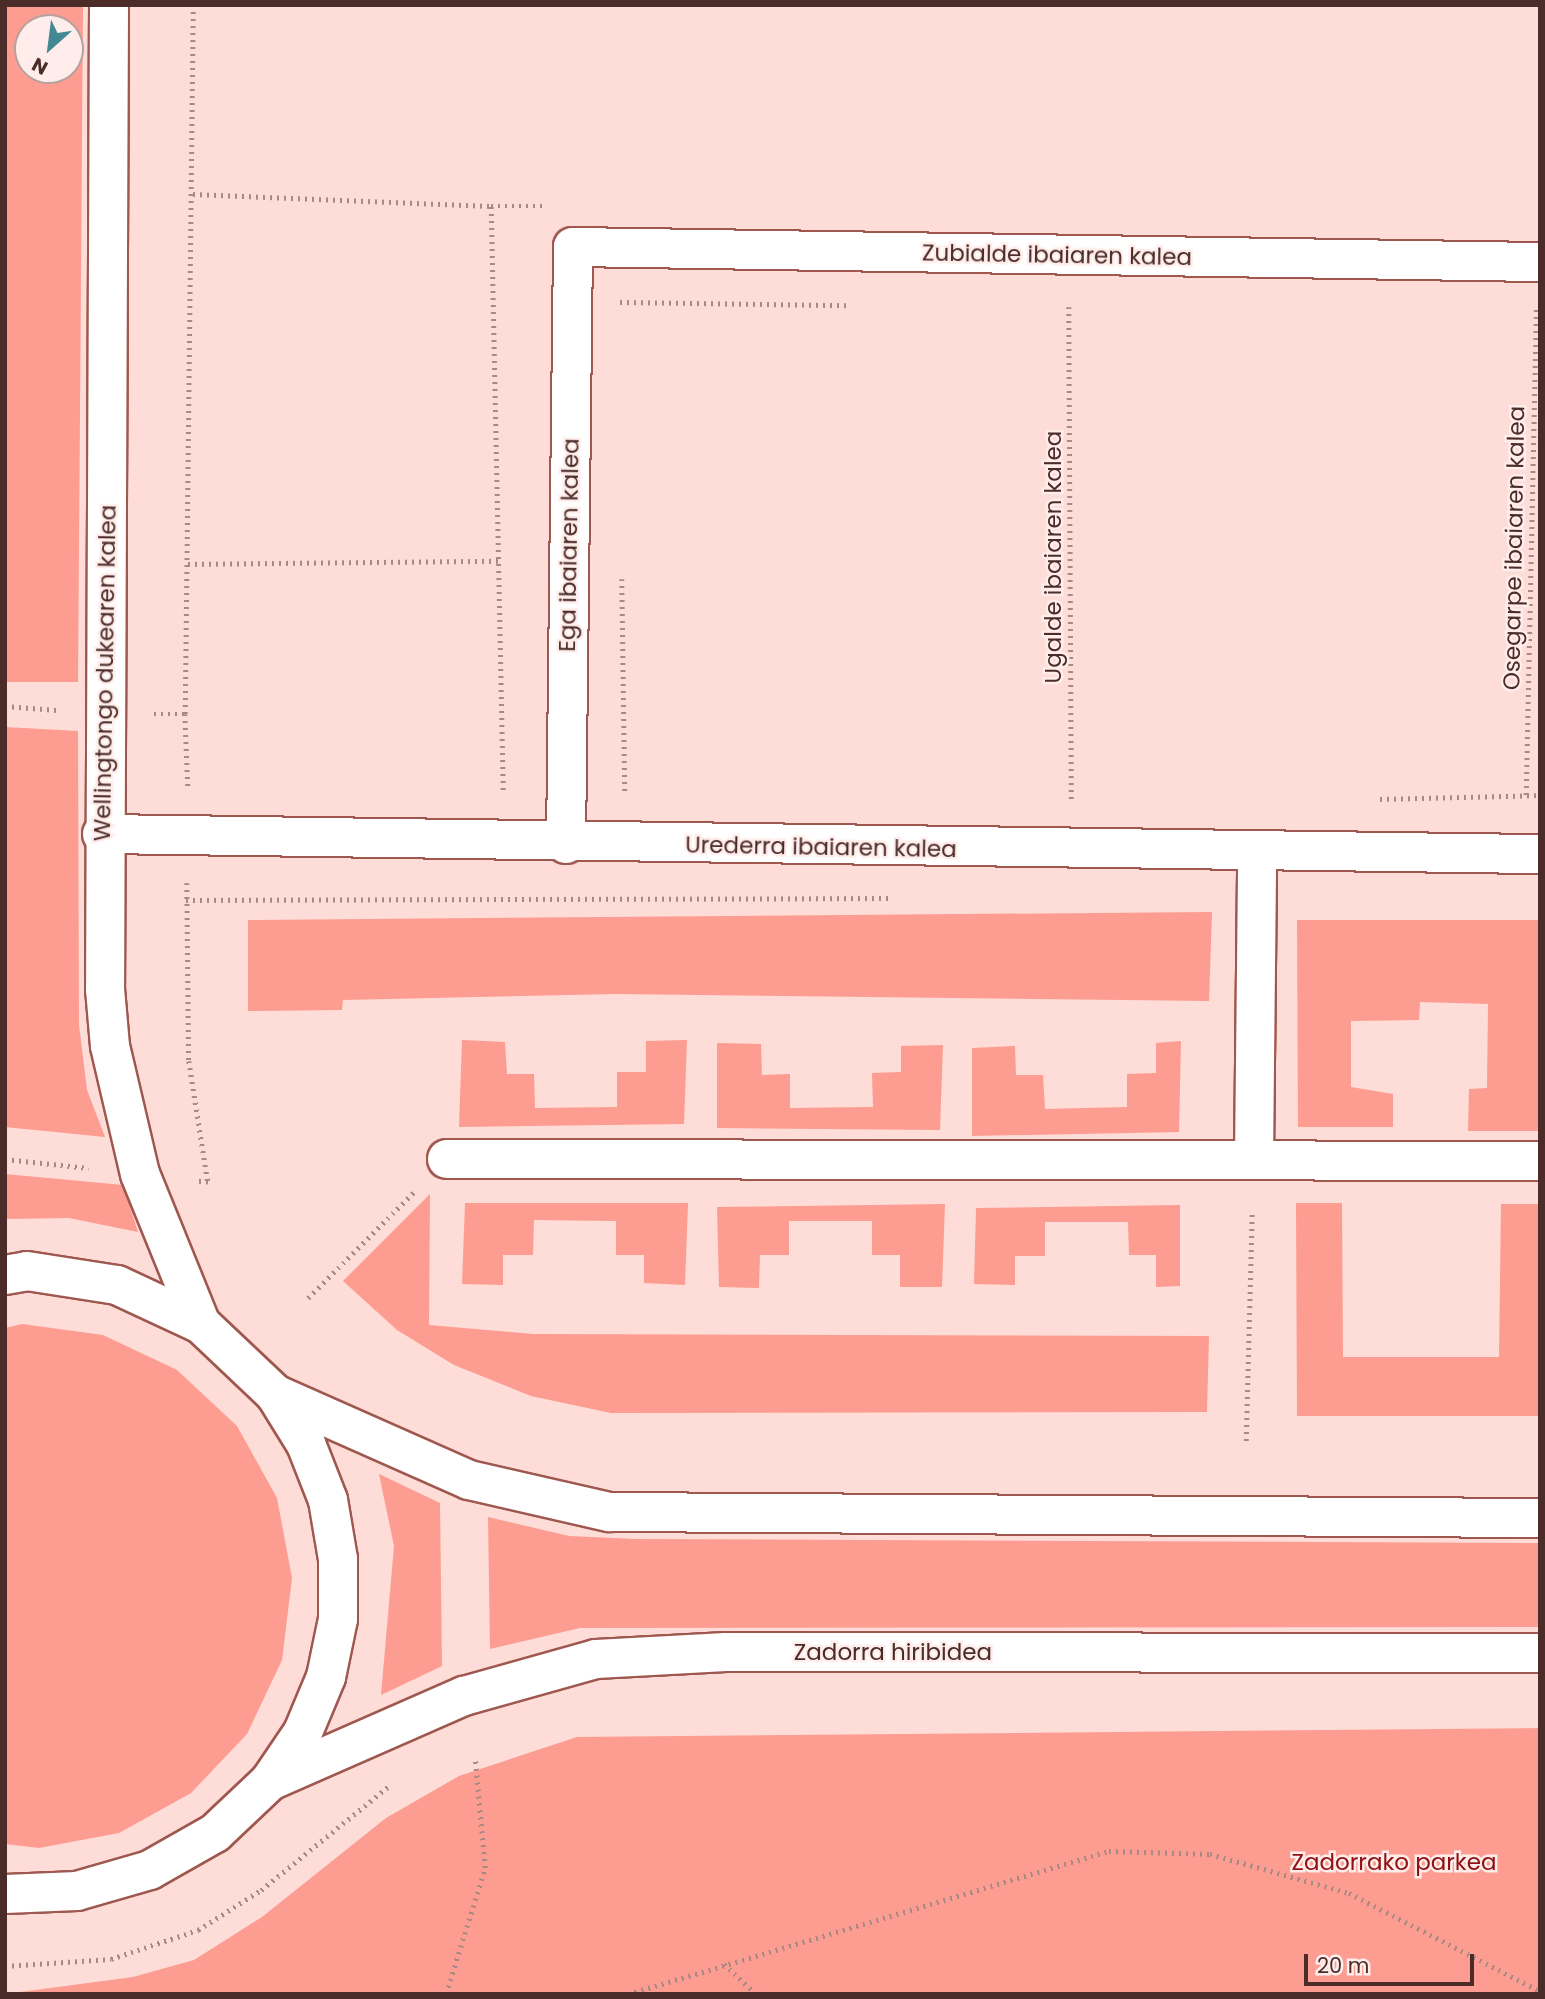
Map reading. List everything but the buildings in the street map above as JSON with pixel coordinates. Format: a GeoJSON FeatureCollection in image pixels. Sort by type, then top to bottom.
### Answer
{"type":"FeatureCollection","features":[{"type":"Feature","properties":{"kind":"street","name":"Wellingtongo dukearen kalea"},"geometry":{"type":"LineString","coordinates":[[109,5],[106,713],[102,834],[112,1057],[140,1174],[201,1324]]}},
{"type":"Feature","properties":{"kind":"street","name":"Zubialde ibaiaren kalea"},"geometry":{"type":"LineString","coordinates":[[573,247],[1540,262]]}},
{"type":"Feature","properties":{"kind":"street","name":"Ega ibaiaren kalea"},"geometry":{"type":"LineString","coordinates":[[566,844],[573,247]]}},
{"type":"Feature","properties":{"kind":"street","name":"Urederra ibaiaren kalea"},"geometry":{"type":"LineString","coordinates":[[102,834],[190,839],[1540,854]]}},
{"type":"Feature","properties":{"kind":"street"},"geometry":{"type":"LineString","coordinates":[[1254,1159],[1257,852]]}},
{"type":"Feature","properties":{"kind":"street"},"geometry":{"type":"LineString","coordinates":[[447,1159],[1540,1161]]}},
{"type":"Feature","properties":{"kind":"street"},"geometry":{"type":"LineString","coordinates":[[5,1275],[27,1272],[117,1285],[201,1324],[275,1394],[306,1444],[328,1500],[338,1607],[326,1676],[303,1732],[270,1781],[215,1833],[150,1870],[77,1891],[5,1894]]}},
{"type":"Feature","properties":{"kind":"street"},"geometry":{"type":"LineString","coordinates":[[275,1394],[469,1480],[609,1513],[1540,1518]]}},
{"type":"Feature","properties":{"kind":"street","name":"Zadorra hiribidea"},"geometry":{"type":"LineString","coordinates":[[270,1781],[464,1696],[596,1659],[726,1651],[1540,1653]]}},
{"type":"Feature","properties":{"kind":"path"},"geometry":{"type":"LineString","coordinates":[[193,5],[186,714],[190,839],[186,900],[189,1061],[208,1182]]}},
{"type":"Feature","properties":{"kind":"path"},"geometry":{"type":"LineString","coordinates":[[193,194],[491,206],[561,206]]}},
{"type":"Feature","properties":{"kind":"path"},"geometry":{"type":"LineString","coordinates":[[491,206],[503,795]]}},
{"type":"Feature","properties":{"kind":"path"},"geometry":{"type":"LineString","coordinates":[[619,316],[619,302],[851,304]]}},
{"type":"Feature","properties":{"kind":"path"},"geometry":{"type":"LineString","coordinates":[[1522,302],[1538,302]]}},
{"type":"Feature","properties":{"kind":"path","name":"Osegarpe ibaiaren kalea"},"geometry":{"type":"LineString","coordinates":[[1526,795],[1538,302]]}},
{"type":"Feature","properties":{"kind":"path"},"geometry":{"type":"LineString","coordinates":[[1056,306],[1078,307]]}},
{"type":"Feature","properties":{"kind":"path","name":"Ugalde ibaiaren kalea"},"geometry":{"type":"LineString","coordinates":[[1069,307],[1073,807]]}},
{"type":"Feature","properties":{"kind":"path"},"geometry":{"type":"LineString","coordinates":[[188,564],[499,561]]}},
{"type":"Feature","properties":{"kind":"path"},"geometry":{"type":"LineString","coordinates":[[622,563],[625,796]]}},
{"type":"Feature","properties":{"kind":"path"},"geometry":{"type":"LineString","coordinates":[[5,706],[106,713],[186,714]]}},
{"type":"Feature","properties":{"kind":"path"},"geometry":{"type":"LineString","coordinates":[[186,900],[895,898]]}},
{"type":"Feature","properties":{"kind":"path"},"geometry":{"type":"LineString","coordinates":[[308,1298],[447,1159]]}},
{"type":"Feature","properties":{"kind":"path"},"geometry":{"type":"LineString","coordinates":[[1246,1441],[1254,1159]]}},
{"type":"Feature","properties":{"kind":"path"},"geometry":{"type":"LineString","coordinates":[[446,1994],[485,1868],[475,1758]]}},
{"type":"Feature","properties":{"kind":"path"},"geometry":{"type":"LineString","coordinates":[[5,1966],[111,1959],[198,1930],[261,1890],[327,1831],[398,1780]]}},
{"type":"Feature","properties":{"kind":"path"},"geometry":{"type":"LineString","coordinates":[[628,1994],[1110,1851],[1210,1854],[1349,1893],[1540,1991]]}},
{"type":"Feature","properties":{"kind":"path"},"geometry":{"type":"LineString","coordinates":[[724,1964],[756,1994]]}},
{"type":"Feature","properties":{"kind":"green space"},"geometry":{"type":"Polygon","coordinates":[[[5,5],[83,5],[83,14],[14,14],[14,84],[82,84],[78,682],[5,682],[5,5]]]}},
{"type":"Feature","properties":{"kind":"green space"},"geometry":{"type":"Polygon","coordinates":[[[5,727],[78,731],[79,1025],[87,1090],[105,1137],[5,1127],[5,727]]]}},
{"type":"Feature","properties":{"kind":"green space"},"geometry":{"type":"Polygon","coordinates":[[[1212,912],[1209,1001],[615,994],[343,1000],[342,1010],[248,1011],[248,920],[1212,912]]]}},
{"type":"Feature","properties":{"kind":"green space"},"geometry":{"type":"Polygon","coordinates":[[[1297,920],[1540,920],[1540,1131],[1468,1131],[1469,1089],[1487,1088],[1488,1004],[1420,1002],[1419,1020],[1351,1021],[1351,1087],[1393,1094],[1393,1127],[1298,1127],[1297,920]]]}},
{"type":"Feature","properties":{"kind":"green space"},"geometry":{"type":"Polygon","coordinates":[[[462,1040],[505,1042],[507,1074],[534,1074],[535,1108],[617,1107],[617,1072],[646,1072],[646,1041],[687,1040],[684,1124],[459,1127],[462,1040]]]}},
{"type":"Feature","properties":{"kind":"green space"},"geometry":{"type":"Polygon","coordinates":[[[1181,1041],[1179,1132],[972,1136],[972,1048],[1015,1046],[1016,1075],[1043,1075],[1045,1109],[1127,1107],[1127,1074],[1156,1073],[1156,1043],[1181,1041]]]}},
{"type":"Feature","properties":{"kind":"green space"},"geometry":{"type":"Polygon","coordinates":[[[717,1043],[761,1044],[762,1075],[790,1074],[790,1108],[873,1107],[872,1073],[901,1072],[901,1046],[943,1045],[940,1130],[717,1128],[717,1043]]]}},
{"type":"Feature","properties":{"kind":"green space"},"geometry":{"type":"Polygon","coordinates":[[[5,1174],[123,1185],[138,1232],[69,1218],[5,1219],[5,1174]]]}},
{"type":"Feature","properties":{"kind":"green space"},"geometry":{"type":"Polygon","coordinates":[[[430,1194],[429,1325],[533,1334],[1209,1336],[1207,1412],[611,1413],[531,1396],[454,1365],[397,1330],[343,1281],[430,1194]]]}},
{"type":"Feature","properties":{"kind":"green space"},"geometry":{"type":"Polygon","coordinates":[[[465,1203],[688,1203],[685,1285],[644,1283],[644,1255],[616,1255],[616,1221],[534,1220],[533,1255],[503,1255],[503,1285],[462,1284],[465,1203]]]}},
{"type":"Feature","properties":{"kind":"green space"},"geometry":{"type":"Polygon","coordinates":[[[1296,1203],[1342,1203],[1343,1357],[1499,1357],[1501,1204],[1540,1204],[1540,1416],[1297,1416],[1296,1203]]]}},
{"type":"Feature","properties":{"kind":"green space"},"geometry":{"type":"Polygon","coordinates":[[[945,1204],[942,1287],[900,1287],[900,1255],[872,1255],[872,1221],[789,1221],[789,1255],[760,1255],[759,1288],[719,1287],[717,1207],[945,1204]]]}},
{"type":"Feature","properties":{"kind":"green space"},"geometry":{"type":"Polygon","coordinates":[[[1180,1205],[1180,1286],[1156,1287],[1156,1255],[1129,1255],[1128,1222],[1045,1222],[1045,1256],[1015,1256],[1015,1285],[974,1284],[976,1208],[1180,1205]]]}},
{"type":"Feature","properties":{"kind":"green space"},"geometry":{"type":"Polygon","coordinates":[[[22,1324],[103,1335],[177,1370],[237,1426],[277,1498],[292,1578],[282,1660],[247,1734],[191,1793],[119,1833],[39,1848],[5,1844],[5,1328],[22,1324]]]}},
{"type":"Feature","properties":{"kind":"green space"},"geometry":{"type":"Polygon","coordinates":[[[379,1474],[440,1503],[442,1666],[381,1695],[394,1546],[379,1474]]]}},
{"type":"Feature","properties":{"kind":"green space"},"geometry":{"type":"Polygon","coordinates":[[[488,1517],[569,1536],[636,1539],[1540,1543],[1540,1627],[580,1628],[490,1649],[488,1517]]]}},
{"type":"Feature","properties":{"kind":"green space","name":"Zadorrako parkea"},"geometry":{"type":"Polygon","coordinates":[[[1540,1728],[1540,1994],[5,1994],[133,1977],[194,1960],[262,1917],[386,1818],[459,1776],[577,1737],[1540,1728]]]}}]}
